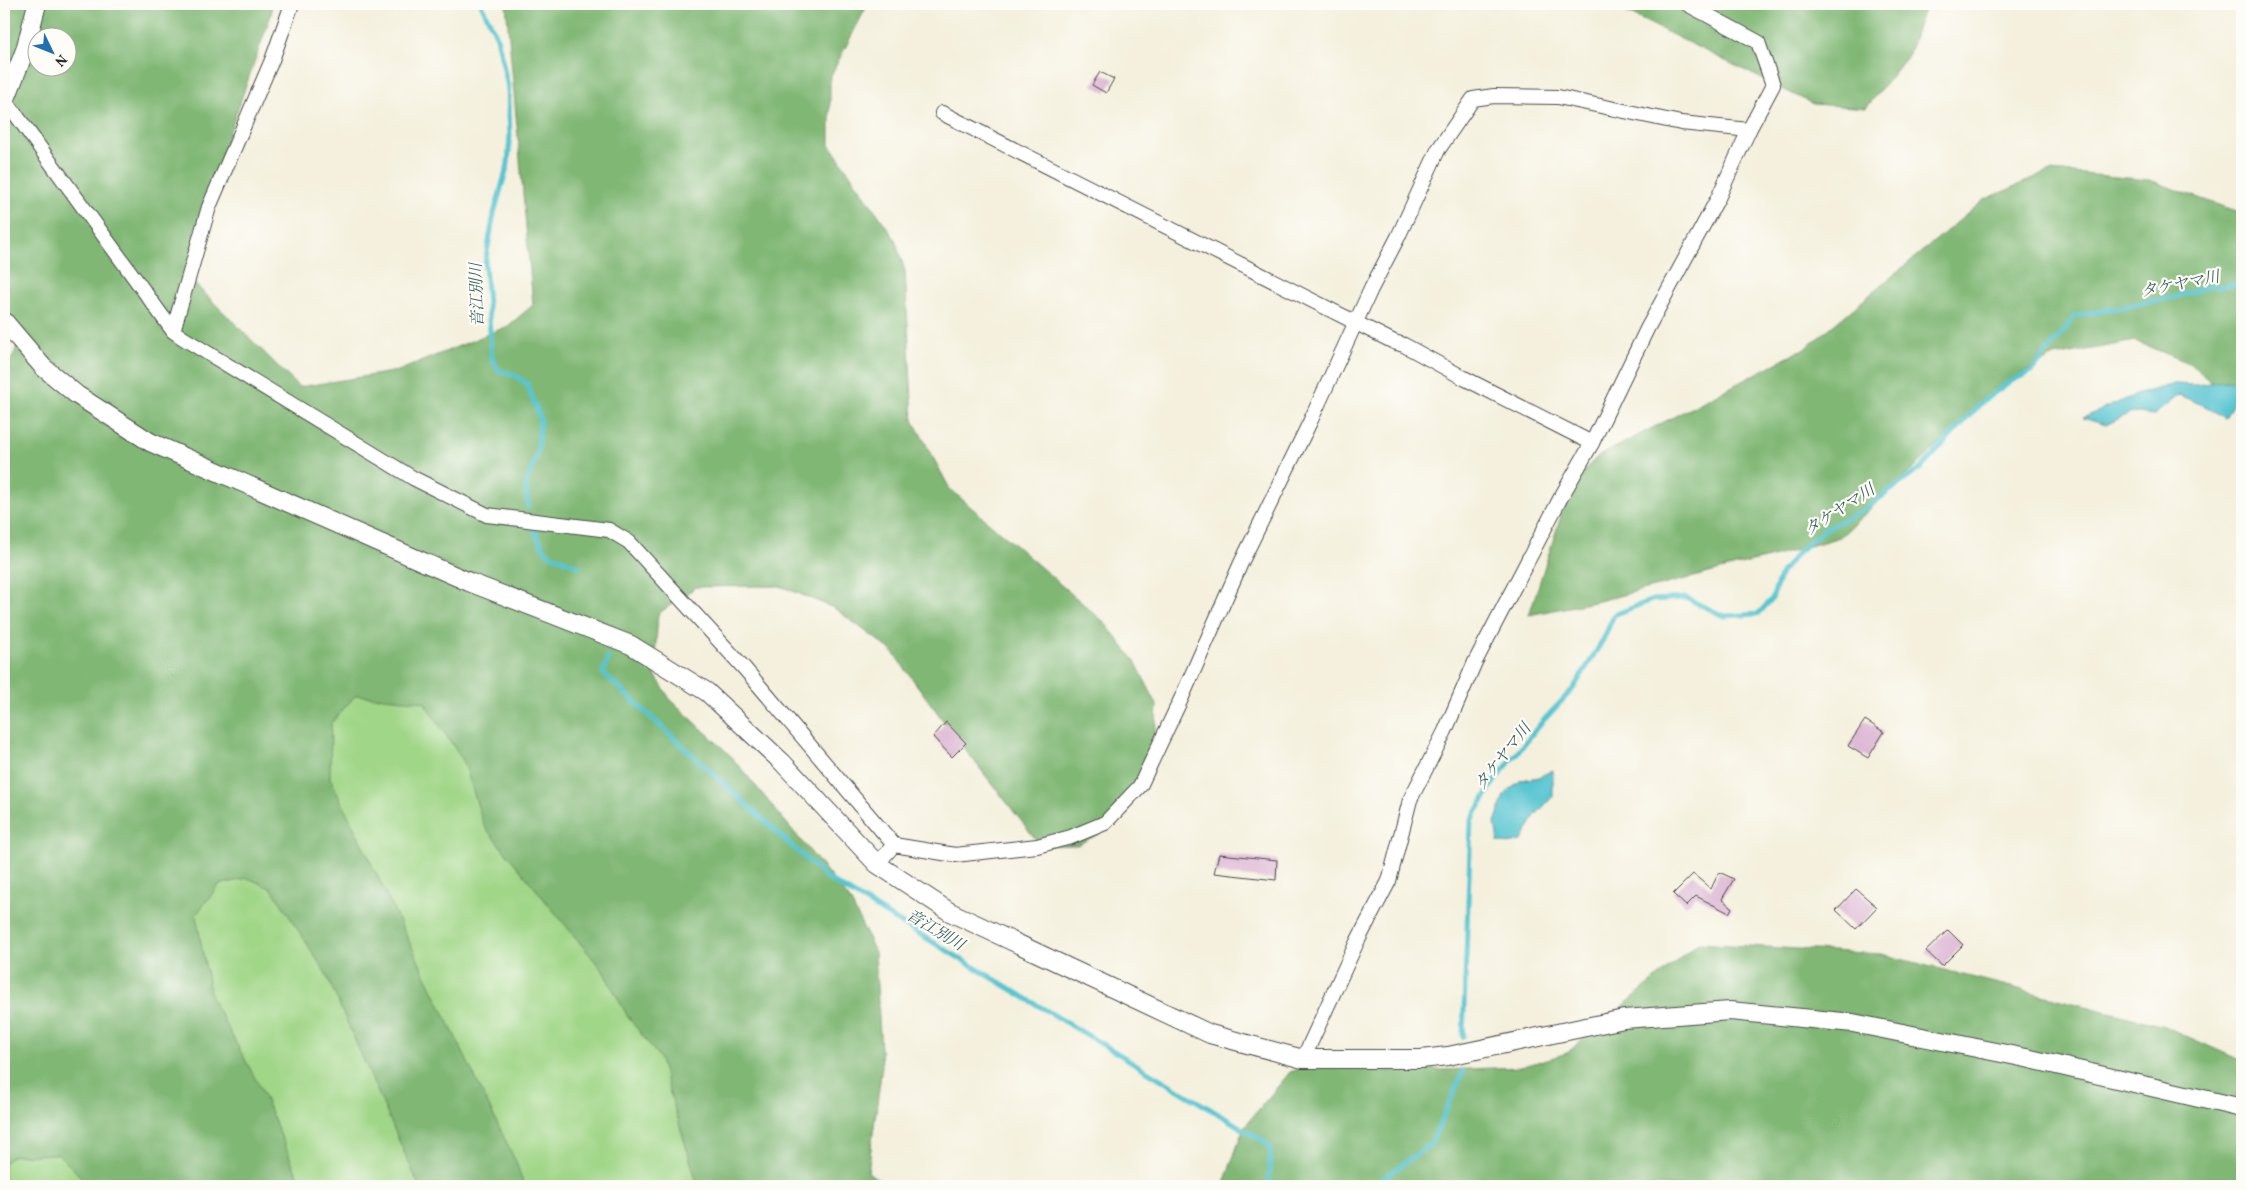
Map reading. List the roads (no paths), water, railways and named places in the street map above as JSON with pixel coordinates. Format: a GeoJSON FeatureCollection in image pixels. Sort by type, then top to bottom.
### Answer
{"type":"FeatureCollection","features":[{"type":"Feature","properties":{"kind":"street"},"geometry":{"type":"LineString","coordinates":[[37,4],[25,50],[5,102],[173,331],[413,478],[487,514],[610,530],[629,542],[745,669],[894,845],[955,856],[1036,846],[1063,840],[1105,824],[1140,786],[1241,564],[1438,150],[1473,99],[1494,96],[1558,97],[1681,123],[1749,130]]}},
{"type":"Feature","properties":{"kind":"street"},"geometry":{"type":"LineString","coordinates":[[173,331],[209,207],[272,60],[292,4]]}},
{"type":"Feature","properties":{"kind":"street"},"geometry":{"type":"LineString","coordinates":[[1303,1059],[1356,942],[1389,881],[1410,800],[1445,731],[1475,662],[1561,497],[1592,442],[1647,329],[1718,198],[1749,130],[1773,85],[1758,42],[1687,4]]}},
{"type":"Feature","properties":{"kind":"street"},"geometry":{"type":"LineString","coordinates":[[942,113],[1394,342],[1404,345],[1464,378],[1592,442]]}},
{"type":"Feature","properties":{"kind":"street"},"geometry":{"type":"LineString","coordinates":[[4,320],[43,367],[77,396],[150,442],[469,582],[632,645],[707,692],[782,762],[877,864],[950,912],[1210,1034],[1303,1059],[1421,1059],[1448,1056],[1624,1019],[1730,1011],[1853,1023],[2026,1058],[2242,1108]]}},
{"type":"Feature","properties":{"kind":"street"},"geometry":{"type":"LineString","coordinates":[[877,864],[894,845]]}},
{"type":"Feature","properties":{"kind":"water"},"geometry":{"type":"Polygon","coordinates":[[[2231,380],[2241,388],[2225,418],[2209,408],[2179,395],[2154,415],[2132,412],[2106,425],[2083,418],[2135,395],[2174,384],[2196,385],[2231,380]]]}},
{"type":"Feature","properties":{"kind":"water"},"geometry":{"type":"Polygon","coordinates":[[[1553,770],[1553,796],[1534,817],[1522,841],[1508,844],[1498,842],[1495,823],[1504,795],[1521,780],[1539,777],[1553,770]]]}},
{"type":"Feature","properties":{"kind":"waterway","name":"音江別川"},"geometry":{"type":"LineString","coordinates":[[481,4],[497,37],[508,87],[510,136],[508,164],[494,213],[485,264],[492,359],[499,371],[515,375],[527,384],[540,418],[538,451],[526,485],[528,507]]}},
{"type":"Feature","properties":{"kind":"waterway","name":"タケヤマ川"},"geometry":{"type":"LineString","coordinates":[[1463,1037],[1471,821],[1496,779],[1541,723],[1573,689],[1603,640],[1614,615],[1652,600],[1686,598],[1724,616],[1758,614],[1772,599],[1781,573],[1799,551],[1826,528],[1861,512],[1921,468],[1982,402],[2009,382],[2032,371],[2075,316],[2175,297],[2211,286],[2230,286],[2242,281]]}},
{"type":"Feature","properties":{"kind":"waterway","name":"音江別川"},"geometry":{"type":"LineString","coordinates":[[535,532],[546,552],[579,567]]}},
{"type":"Feature","properties":{"kind":"waterway","name":"音江別川"},"geometry":{"type":"LineString","coordinates":[[608,658],[603,673],[828,879],[1265,1142],[1271,1150],[1268,1186]]}},
{"type":"Feature","properties":{"kind":"waterway","name":"タケヤマ川"},"geometry":{"type":"LineString","coordinates":[[1372,1186],[1431,1144],[1463,1072]]}}]}
